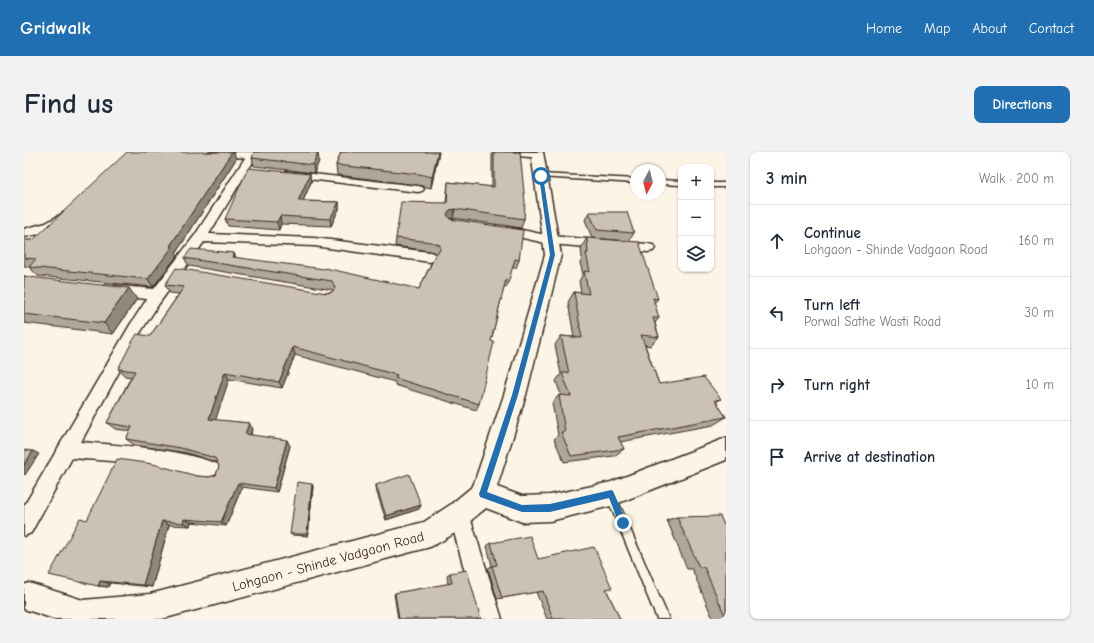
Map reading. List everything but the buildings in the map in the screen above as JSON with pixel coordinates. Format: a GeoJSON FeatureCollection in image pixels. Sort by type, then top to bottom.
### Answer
{"type":"FeatureCollection","features":[{"type":"Feature","properties":{"kind":"street"},"geometry":{"type":"LineString","coordinates":[[24,526],[135,329],[158,295],[183,272],[200,238],[251,170],[253,154],[213,152]]}},
{"type":"Feature","properties":{"kind":"street"},"geometry":{"type":"LineString","coordinates":[[514,152],[539,161],[553,255],[515,395],[482,494],[522,508],[550,508],[611,494],[726,449]]}},
{"type":"Feature","properties":{"kind":"street"},"geometry":{"type":"LineString","coordinates":[[274,173],[418,189]]}},
{"type":"Feature","properties":{"kind":"street"},"geometry":{"type":"LineString","coordinates":[[24,233],[44,228],[62,220],[73,209]]}},
{"type":"Feature","properties":{"kind":"street"},"geometry":{"type":"LineString","coordinates":[[484,227],[550,240],[648,248]]}},
{"type":"Feature","properties":{"kind":"street"},"geometry":{"type":"LineString","coordinates":[[200,238],[314,242],[430,257]]}},
{"type":"Feature","properties":{"kind":"street"},"geometry":{"type":"LineString","coordinates":[[95,288],[158,295]]}},
{"type":"Feature","properties":{"kind":"street"},"geometry":{"type":"LineString","coordinates":[[67,449],[143,456],[171,461],[213,472]]}},
{"type":"Feature","properties":{"kind":"street","name":"Lohgaon - Shinde Vadgaon Road"},"geometry":{"type":"LineString","coordinates":[[26,597],[83,614],[150,608],[430,534],[459,514],[482,494]]}},
{"type":"Feature","properties":{"kind":"street"},"geometry":{"type":"LineString","coordinates":[[459,514],[490,619]]}},
{"type":"Feature","properties":{"kind":"lane"},"geometry":{"type":"LineString","coordinates":[[539,161],[630,180]]}},
{"type":"Feature","properties":{"kind":"lane"},"geometry":{"type":"LineString","coordinates":[[666,182],[678,183]]}},
{"type":"Feature","properties":{"kind":"lane"},"geometry":{"type":"LineString","coordinates":[[714,185],[726,185]]}},
{"type":"Feature","properties":{"kind":"lane"},"geometry":{"type":"LineString","coordinates":[[611,494],[663,619]]}},
{"type":"Feature","properties":{"kind":"route"},"geometry":{"type":"LineString","coordinates":[[541,176],[553,255],[515,395],[482,494],[522,508],[550,508],[611,494],[623,523]]}}]}
